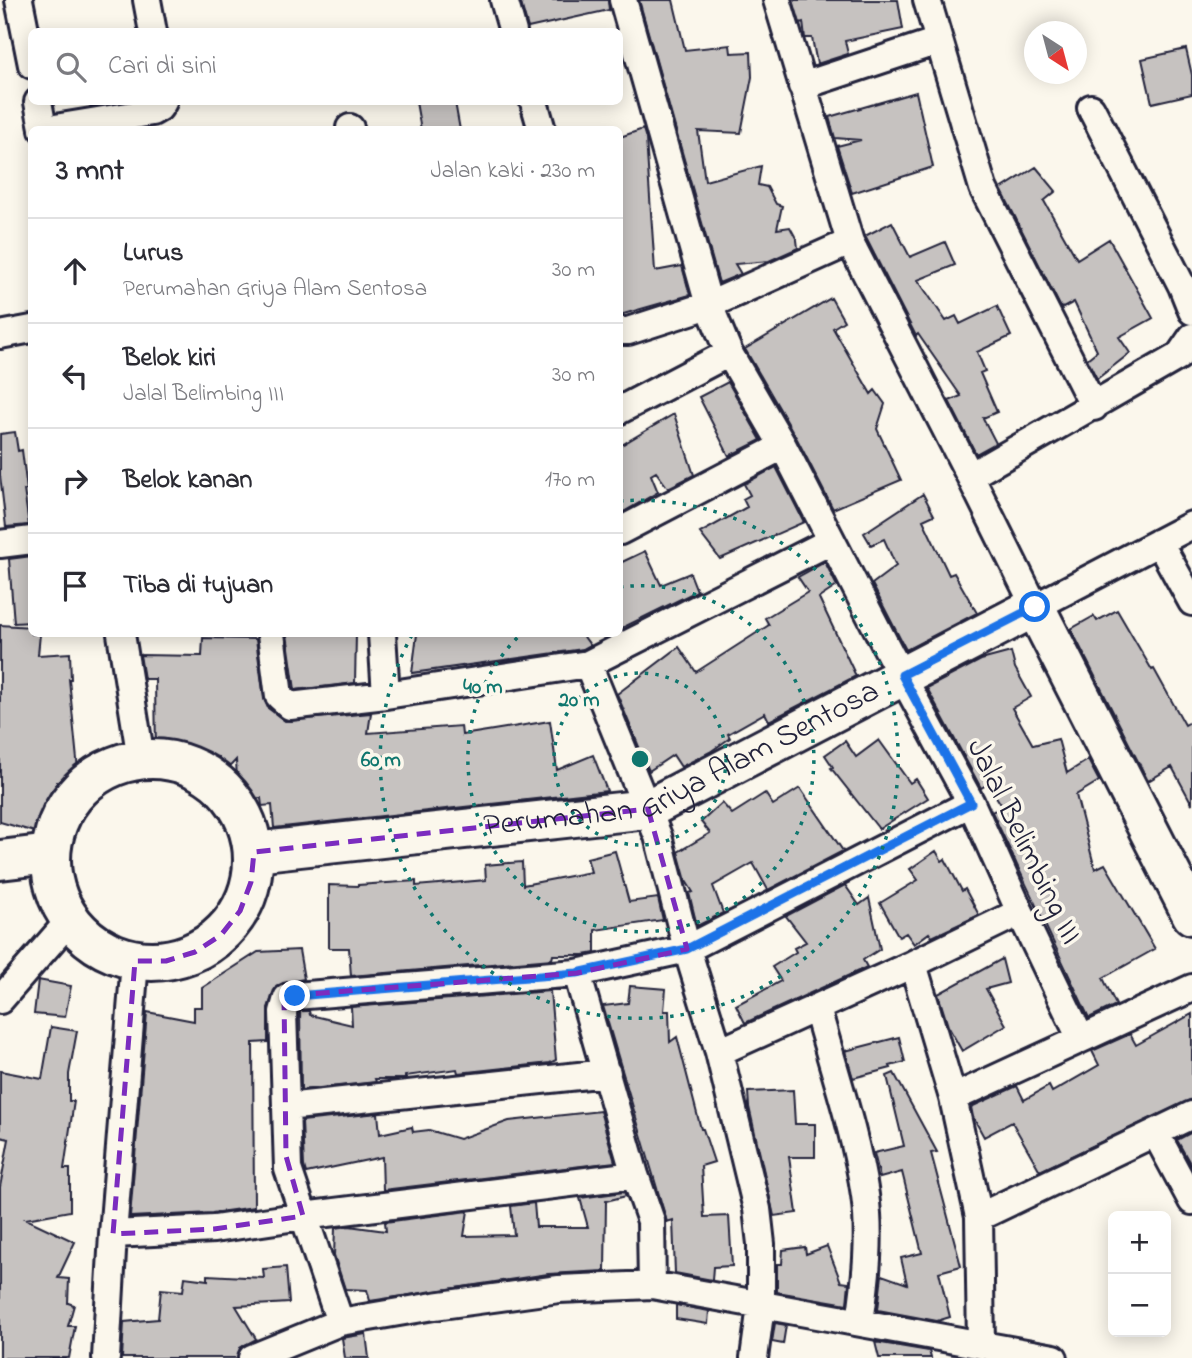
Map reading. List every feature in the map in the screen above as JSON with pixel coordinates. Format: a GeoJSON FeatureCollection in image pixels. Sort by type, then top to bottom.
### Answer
{"type":"FeatureCollection","features":[{"type":"Feature","properties":{"kind":"street"},"geometry":{"type":"LineString","coordinates":[[19,0],[28,45]]}},
{"type":"Feature","properties":{"kind":"street"},"geometry":{"type":"LineString","coordinates":[[147,0],[152,28]]}},
{"type":"Feature","properties":{"kind":"street"},"geometry":{"type":"LineString","coordinates":[[504,0],[512,28]]}},
{"type":"Feature","properties":{"kind":"street","name":"Jalal Belimbing III"},"geometry":{"type":"LineString","coordinates":[[623,0],[709,305],[729,353],[783,446],[971,803],[1081,1039]]}},
{"type":"Feature","properties":{"kind":"street"},"geometry":{"type":"LineString","coordinates":[[777,0],[850,242],[1192,915]]}},
{"type":"Feature","properties":{"kind":"street"},"geometry":{"type":"LineString","coordinates":[[927,0],[983,188],[1094,407]]}},
{"type":"Feature","properties":{"kind":"street"},"geometry":{"type":"LineString","coordinates":[[802,86],[938,41]]}},
{"type":"Feature","properties":{"kind":"street"},"geometry":{"type":"LineString","coordinates":[[39,105],[42,126]]}},
{"type":"Feature","properties":{"kind":"street"},"geometry":{"type":"LineString","coordinates":[[62,126],[152,112],[161,105]]}},
{"type":"Feature","properties":{"kind":"street"},"geometry":{"type":"LineString","coordinates":[[535,105],[541,126]]}},
{"type":"Feature","properties":{"kind":"street"},"geometry":{"type":"LineString","coordinates":[[1091,108],[1182,286],[1192,311]]}},
{"type":"Feature","properties":{"kind":"street"},"geometry":{"type":"LineString","coordinates":[[623,330],[709,305],[850,242]]}},
{"type":"Feature","properties":{"kind":"street"},"geometry":{"type":"LineString","coordinates":[[0,335],[28,331]]}},
{"type":"Feature","properties":{"kind":"street"},"geometry":{"type":"LineString","coordinates":[[970,475],[1094,407],[1179,356],[1192,337]]}},
{"type":"Feature","properties":{"kind":"street"},"geometry":{"type":"LineString","coordinates":[[623,408],[729,353]]}},
{"type":"Feature","properties":{"kind":"street"},"geometry":{"type":"LineString","coordinates":[[623,529],[783,446]]}},
{"type":"Feature","properties":{"kind":"street"},"geometry":{"type":"LineString","coordinates":[[1035,607],[1192,525]]}},
{"type":"Feature","properties":{"kind":"street"},"geometry":{"type":"LineString","coordinates":[[0,544],[28,540]]}},
{"type":"Feature","properties":{"kind":"street"},"geometry":{"type":"LineString","coordinates":[[271,637],[279,696],[290,706],[386,695],[588,664],[831,541]]}},
{"type":"Feature","properties":{"kind":"street"},"geometry":{"type":"LineString","coordinates":[[1159,542],[1192,602]]}},
{"type":"Feature","properties":{"kind":"street","name":"Perumahan Griya Alam Sentosa"},"geometry":{"type":"LineString","coordinates":[[254,852],[648,809],[1035,607]]}},
{"type":"Feature","properties":{"kind":"street"},"geometry":{"type":"LineString","coordinates":[[121,637],[141,759]]}},
{"type":"Feature","properties":{"kind":"street"},"geometry":{"type":"LineString","coordinates":[[382,637],[386,695]]}},
{"type":"Feature","properties":{"kind":"street"},"geometry":{"type":"LineString","coordinates":[[588,664],[658,835],[687,949],[719,1052],[757,1209],[761,1244],[761,1306],[754,1358]]}},
{"type":"Feature","properties":{"kind":"street"},"geometry":{"type":"LineString","coordinates":[[141,759],[164,759],[186,764],[225,789],[244,818],[254,852],[251,882],[240,911],[221,935],[195,952],[166,961],[135,961],[110,954],[87,940],[69,921],[58,900],[51,877],[50,854],[54,831],[64,809],[78,790],[96,775],[141,759]]}},
{"type":"Feature","properties":{"kind":"street"},"geometry":{"type":"LineString","coordinates":[[340,1322],[288,1169],[283,1012],[285,1002],[292,996],[577,973],[687,949],[971,803]]}},
{"type":"Feature","properties":{"kind":"street"},"geometry":{"type":"LineString","coordinates":[[0,860],[50,854]]}},
{"type":"Feature","properties":{"kind":"street"},"geometry":{"type":"LineString","coordinates":[[719,1052],[1020,912]]}},
{"type":"Feature","properties":{"kind":"street"},"geometry":{"type":"LineString","coordinates":[[0,1000],[69,921]]}},
{"type":"Feature","properties":{"kind":"street"},"geometry":{"type":"LineString","coordinates":[[106,1358],[135,961]]}},
{"type":"Feature","properties":{"kind":"street"},"geometry":{"type":"LineString","coordinates":[[913,964],[953,1098],[979,1217],[981,1345]]}},
{"type":"Feature","properties":{"kind":"street"},"geometry":{"type":"LineString","coordinates":[[577,973],[635,1175],[651,1221],[652,1285]]}},
{"type":"Feature","properties":{"kind":"street"},"geometry":{"type":"LineString","coordinates":[[953,1098],[1192,988]]}},
{"type":"Feature","properties":{"kind":"street"},"geometry":{"type":"LineString","coordinates":[[817,1008],[866,1196],[867,1272],[860,1322]]}},
{"type":"Feature","properties":{"kind":"street"},"geometry":{"type":"LineString","coordinates":[[286,1107],[607,1073]]}},
{"type":"Feature","properties":{"kind":"street"},"geometry":{"type":"LineString","coordinates":[[979,1217],[1192,1115]]}},
{"type":"Feature","properties":{"kind":"street"},"geometry":{"type":"LineString","coordinates":[[1156,1134],[1192,1201]]}},
{"type":"Feature","properties":{"kind":"street"},"geometry":{"type":"LineString","coordinates":[[113,1234],[214,1229],[635,1175]]}},
{"type":"Feature","properties":{"kind":"street"},"geometry":{"type":"LineString","coordinates":[[252,1358],[340,1322],[559,1289],[652,1285],[1054,1358]]}},
{"type":"Feature","properties":{"kind":"highlighted area"},"geometry":{"type":"Polygon","coordinates":[[[648,809],[687,949],[577,973],[284,996],[286,1156],[303,1216],[214,1229],[113,1234],[135,961],[166,961],[195,952],[221,935],[240,911],[251,882],[254,852],[648,809]]]}},
{"type":"Feature","properties":{"kind":"building"},"geometry":{"type":"Polygon","coordinates":[[[520,0],[608,0],[609,10],[528,28],[520,0]]]}},
{"type":"Feature","properties":{"kind":"building"},"geometry":{"type":"Polygon","coordinates":[[[639,0],[673,0],[685,50],[730,45],[731,53],[751,52],[752,77],[741,133],[698,131],[705,181],[761,166],[758,185],[767,187],[776,204],[782,206],[777,229],[790,227],[798,248],[769,261],[735,264],[741,274],[719,283],[639,0]]]}},
{"type":"Feature","properties":{"kind":"building"},"geometry":{"type":"Polygon","coordinates":[[[793,0],[898,0],[903,29],[845,41],[848,54],[817,64],[812,38],[805,38],[803,22],[800,23],[793,0]]]}},
{"type":"Feature","properties":{"kind":"building"},"geometry":{"type":"Polygon","coordinates":[[[1186,49],[1192,75],[1192,94],[1152,103],[1142,59],[1186,49]]]}},
{"type":"Feature","properties":{"kind":"building"},"geometry":{"type":"Polygon","coordinates":[[[916,92],[933,167],[852,193],[837,146],[861,140],[835,138],[829,117],[916,92]]]}},
{"type":"Feature","properties":{"kind":"building"},"geometry":{"type":"Polygon","coordinates":[[[417,105],[456,105],[459,126],[420,126],[417,105]]]}},
{"type":"Feature","properties":{"kind":"building"},"geometry":{"type":"Polygon","coordinates":[[[643,129],[646,139],[655,271],[682,266],[690,295],[623,314],[623,136],[643,129]]]}},
{"type":"Feature","properties":{"kind":"building"},"geometry":{"type":"Polygon","coordinates":[[[1036,167],[1056,191],[1044,201],[1077,259],[1109,239],[1153,318],[1119,337],[1130,353],[1097,379],[1087,359],[1097,351],[1074,302],[1063,308],[1060,306],[1001,189],[1036,167]]]}},
{"type":"Feature","properties":{"kind":"building"},"geometry":{"type":"Polygon","coordinates":[[[892,222],[910,257],[945,242],[955,265],[918,280],[946,321],[956,316],[960,324],[997,306],[1011,336],[977,352],[985,371],[980,373],[997,412],[983,418],[996,443],[976,454],[949,401],[961,396],[918,334],[916,336],[865,236],[892,222]]]}},
{"type":"Feature","properties":{"kind":"building"},"geometry":{"type":"Polygon","coordinates":[[[831,298],[844,321],[833,328],[871,394],[875,390],[885,404],[877,429],[901,480],[833,509],[797,439],[745,349],[831,298]]]}},
{"type":"Feature","properties":{"kind":"building"},"geometry":{"type":"Polygon","coordinates":[[[728,382],[761,440],[729,456],[699,397],[728,382]]]}},
{"type":"Feature","properties":{"kind":"building"},"geometry":{"type":"Polygon","coordinates":[[[674,414],[694,475],[668,488],[656,472],[651,475],[658,492],[623,512],[623,444],[674,414]]]}},
{"type":"Feature","properties":{"kind":"building"},"geometry":{"type":"Polygon","coordinates":[[[15,432],[18,451],[22,450],[28,525],[6,527],[0,475],[0,434],[15,432]]]}},
{"type":"Feature","properties":{"kind":"building"},"geometry":{"type":"Polygon","coordinates":[[[776,467],[804,522],[720,559],[700,533],[747,507],[743,499],[750,495],[744,484],[776,467]]]}},
{"type":"Feature","properties":{"kind":"building"},"geometry":{"type":"Polygon","coordinates":[[[923,494],[934,515],[923,520],[949,575],[954,573],[977,613],[906,650],[872,584],[896,566],[884,539],[871,545],[864,533],[923,494]]]}},
{"type":"Feature","properties":{"kind":"building"},"geometry":{"type":"Polygon","coordinates":[[[645,551],[661,585],[690,573],[697,591],[623,628],[623,562],[645,551]]]}},
{"type":"Feature","properties":{"kind":"building"},"geometry":{"type":"Polygon","coordinates":[[[28,557],[28,622],[14,623],[9,559],[28,557]]]}},
{"type":"Feature","properties":{"kind":"building"},"geometry":{"type":"Polygon","coordinates":[[[825,562],[837,586],[819,598],[856,676],[769,721],[765,713],[728,734],[730,738],[710,752],[681,767],[673,755],[649,771],[617,694],[679,647],[696,672],[769,625],[765,618],[808,592],[798,577],[825,562]]]}},
{"type":"Feature","properties":{"kind":"building"},"geometry":{"type":"Polygon","coordinates":[[[1117,610],[1185,725],[1192,721],[1192,804],[1172,767],[1148,781],[1071,629],[1094,616],[1097,621],[1117,610]]]}},
{"type":"Feature","properties":{"kind":"building"},"geometry":{"type":"Polygon","coordinates":[[[0,625],[28,627],[28,637],[40,637],[38,655],[70,653],[69,679],[79,780],[57,782],[53,807],[43,805],[35,832],[0,822],[0,625]]]}},
{"type":"Feature","properties":{"kind":"building"},"geometry":{"type":"Polygon","coordinates":[[[287,637],[356,637],[355,683],[295,690],[287,637]]]}},
{"type":"Feature","properties":{"kind":"building"},"geometry":{"type":"Polygon","coordinates":[[[417,637],[584,637],[590,645],[583,649],[412,673],[417,637]]]}},
{"type":"Feature","properties":{"kind":"building"},"geometry":{"type":"Polygon","coordinates":[[[203,638],[256,639],[264,699],[268,708],[285,721],[371,713],[368,733],[461,726],[462,735],[550,721],[557,770],[593,755],[607,791],[274,828],[272,805],[262,806],[261,798],[238,799],[236,760],[217,780],[219,757],[156,756],[155,679],[144,679],[140,655],[202,656],[203,638]]]}},
{"type":"Feature","properties":{"kind":"building"},"geometry":{"type":"Polygon","coordinates":[[[1011,652],[1015,668],[1031,697],[1012,708],[1033,745],[1058,739],[1067,773],[1088,760],[1099,781],[1076,795],[1095,869],[1105,864],[1155,949],[1103,978],[1116,1005],[1089,1018],[992,812],[1002,806],[988,784],[981,788],[927,688],[981,660],[1011,652]]]}},
{"type":"Feature","properties":{"kind":"building"},"geometry":{"type":"Polygon","coordinates":[[[879,740],[910,783],[916,779],[928,798],[879,829],[831,768],[833,767],[825,755],[845,741],[856,757],[879,740]]]}},
{"type":"Feature","properties":{"kind":"building"},"geometry":{"type":"Polygon","coordinates":[[[800,788],[843,851],[768,890],[753,863],[713,886],[723,913],[697,926],[689,893],[693,892],[686,881],[678,852],[710,833],[701,822],[722,803],[732,814],[765,793],[773,805],[800,788]]]}},
{"type":"Feature","properties":{"kind":"building"},"geometry":{"type":"Polygon","coordinates":[[[615,851],[629,902],[658,898],[663,920],[595,930],[595,953],[351,976],[349,948],[329,948],[329,885],[358,886],[416,881],[416,886],[486,880],[485,865],[522,862],[523,885],[591,872],[587,858],[615,851]]]}},
{"type":"Feature","properties":{"kind":"building"},"geometry":{"type":"Polygon","coordinates":[[[936,851],[942,861],[945,859],[979,915],[932,937],[929,933],[914,944],[906,933],[899,937],[880,903],[918,880],[910,869],[936,851]]]}},
{"type":"Feature","properties":{"kind":"building"},"geometry":{"type":"Polygon","coordinates":[[[845,885],[859,905],[869,898],[880,949],[863,960],[867,967],[745,1023],[736,1005],[781,981],[772,967],[796,952],[794,948],[806,942],[786,916],[845,885]]]}},
{"type":"Feature","properties":{"kind":"building"},"geometry":{"type":"Polygon","coordinates":[[[299,950],[304,979],[276,987],[268,1008],[268,1042],[253,1043],[254,1207],[212,1213],[130,1217],[147,1012],[194,1021],[194,1007],[202,1007],[202,988],[258,952],[299,950]]]}},
{"type":"Feature","properties":{"kind":"building"},"geometry":{"type":"Polygon","coordinates":[[[1002,959],[1008,983],[986,989],[1006,1025],[962,1051],[948,1026],[938,994],[1002,959]]]}},
{"type":"Feature","properties":{"kind":"building"},"geometry":{"type":"Polygon","coordinates":[[[38,980],[71,986],[65,1017],[34,1014],[38,980]]]}},
{"type":"Feature","properties":{"kind":"building"},"geometry":{"type":"Polygon","coordinates":[[[630,986],[666,989],[664,1011],[669,1011],[670,1042],[677,1037],[701,1129],[714,1162],[701,1166],[704,1217],[729,1216],[732,1266],[713,1267],[712,1280],[675,1273],[673,1220],[667,1222],[603,1006],[628,1003],[630,986]]]}},
{"type":"Feature","properties":{"kind":"building"},"geometry":{"type":"Polygon","coordinates":[[[550,991],[556,1060],[550,1063],[458,1073],[457,1069],[405,1076],[405,1079],[375,1079],[376,1082],[301,1090],[300,1011],[309,1011],[310,1015],[352,1025],[351,1007],[550,991]]]}},
{"type":"Feature","properties":{"kind":"building"},"geometry":{"type":"Polygon","coordinates":[[[1192,1014],[1192,1099],[1040,1171],[1012,1122],[984,1137],[973,1117],[971,1107],[1017,1086],[1024,1100],[1049,1086],[1052,1092],[1099,1065],[1092,1051],[1130,1034],[1136,1045],[1192,1014]]]}},
{"type":"Feature","properties":{"kind":"building"},"geometry":{"type":"Polygon","coordinates":[[[51,1027],[77,1031],[69,1074],[69,1101],[74,1101],[64,1169],[70,1169],[70,1211],[26,1219],[75,1242],[58,1278],[69,1279],[68,1303],[74,1305],[68,1326],[75,1326],[69,1358],[0,1358],[0,1187],[9,1139],[0,1137],[0,1071],[42,1079],[51,1027]]]}},
{"type":"Feature","properties":{"kind":"building"},"geometry":{"type":"Polygon","coordinates":[[[899,1037],[905,1062],[853,1078],[845,1051],[899,1037]]]}},
{"type":"Feature","properties":{"kind":"building"},"geometry":{"type":"Polygon","coordinates":[[[894,1073],[937,1152],[931,1153],[961,1266],[939,1272],[950,1317],[937,1321],[878,1310],[882,1275],[907,1284],[901,1258],[922,1253],[902,1172],[880,1178],[874,1153],[904,1146],[887,1076],[894,1073]]]}},
{"type":"Feature","properties":{"kind":"building"},"geometry":{"type":"Polygon","coordinates":[[[793,1090],[795,1124],[815,1124],[815,1157],[789,1157],[797,1213],[774,1216],[748,1092],[793,1090]]]}},
{"type":"Feature","properties":{"kind":"building"},"geometry":{"type":"Polygon","coordinates":[[[600,1111],[615,1162],[383,1190],[382,1157],[306,1173],[304,1166],[302,1121],[378,1113],[380,1134],[412,1127],[413,1132],[429,1130],[459,1139],[509,1121],[600,1111]]]}},
{"type":"Feature","properties":{"kind":"building"},"geometry":{"type":"Polygon","coordinates":[[[1192,1132],[1192,1165],[1191,1165],[1177,1140],[1192,1132]]]}},
{"type":"Feature","properties":{"kind":"building"},"geometry":{"type":"Polygon","coordinates":[[[624,1192],[626,1196],[606,1201],[605,1271],[548,1274],[370,1301],[367,1290],[345,1289],[334,1255],[335,1228],[349,1226],[386,1231],[385,1222],[468,1211],[464,1236],[514,1235],[511,1206],[534,1203],[536,1227],[588,1227],[580,1198],[624,1192]]]}},
{"type":"Feature","properties":{"kind":"building"},"geometry":{"type":"Polygon","coordinates":[[[827,1246],[841,1282],[849,1283],[847,1304],[777,1292],[777,1264],[782,1264],[783,1250],[805,1247],[806,1254],[827,1246]]]}},
{"type":"Feature","properties":{"kind":"building"},"geometry":{"type":"Polygon","coordinates":[[[286,1267],[289,1303],[236,1306],[256,1339],[240,1348],[237,1358],[122,1358],[124,1322],[158,1319],[161,1289],[183,1291],[185,1277],[208,1280],[208,1275],[264,1278],[263,1269],[286,1267]]]}},
{"type":"Feature","properties":{"kind":"building"},"geometry":{"type":"Polygon","coordinates":[[[676,1305],[709,1311],[708,1324],[676,1319],[676,1305]]]}},
{"type":"Feature","properties":{"kind":"building"},"geometry":{"type":"Polygon","coordinates":[[[775,1323],[786,1325],[783,1344],[772,1342],[775,1323]]]}},
{"type":"Feature","properties":{"kind":"building"},"geometry":{"type":"Polygon","coordinates":[[[366,1334],[369,1358],[345,1358],[342,1338],[366,1334]]]}},
{"type":"Feature","properties":{"kind":"building"},"geometry":{"type":"Polygon","coordinates":[[[875,1342],[929,1351],[931,1358],[879,1358],[875,1342]]]}},
{"type":"Feature","properties":{"kind":"route"},"geometry":{"type":"LineString","coordinates":[[295,996],[577,973],[687,949],[971,803],[902,675],[1035,607]]}}]}
